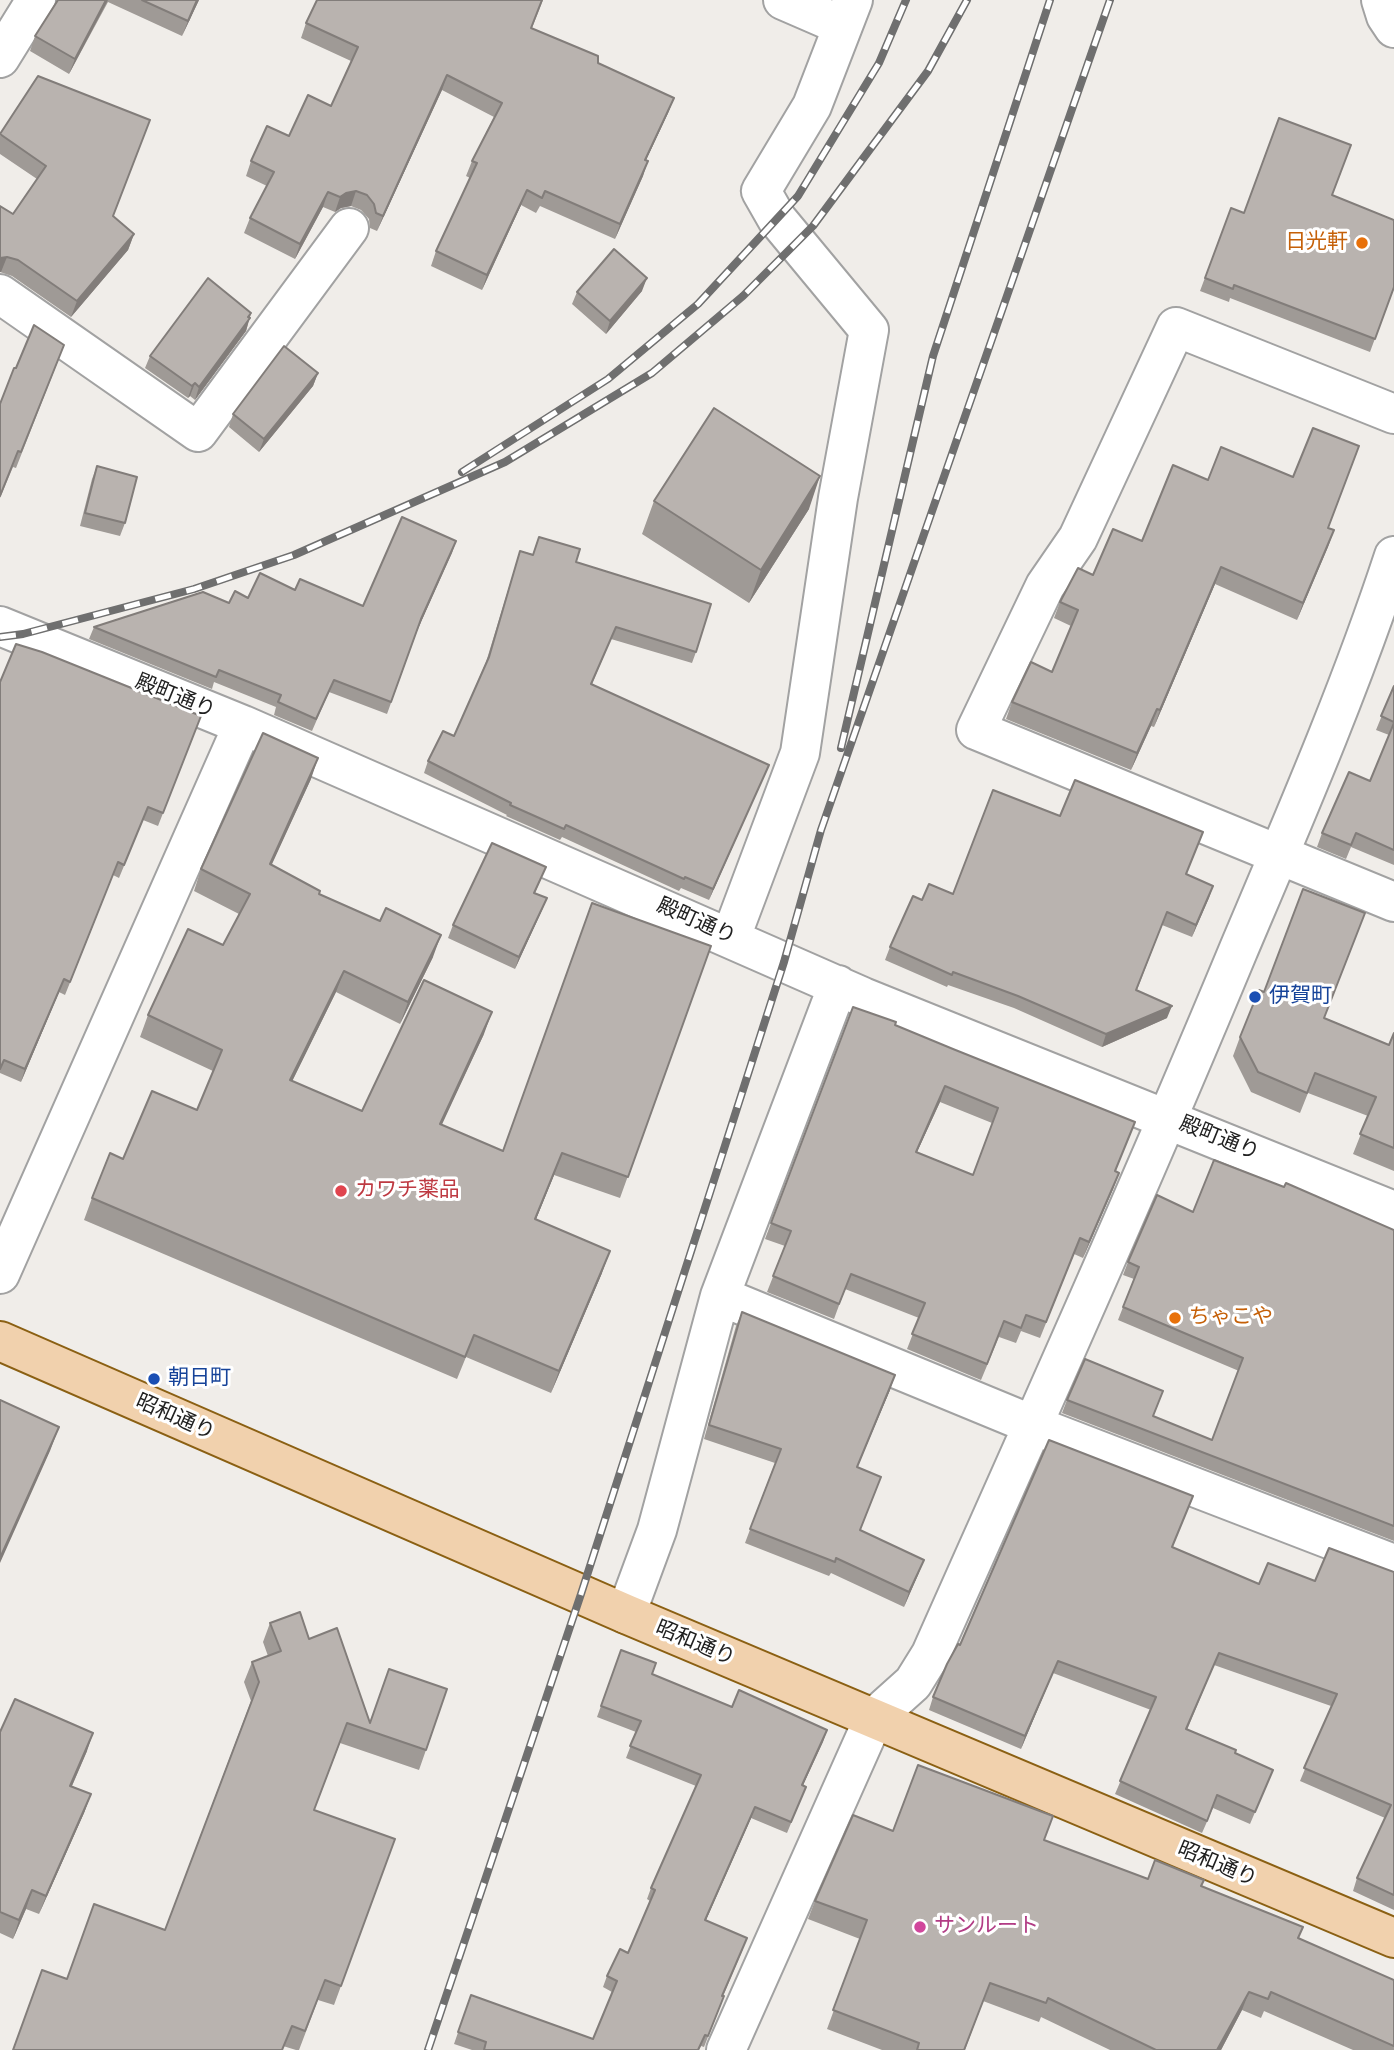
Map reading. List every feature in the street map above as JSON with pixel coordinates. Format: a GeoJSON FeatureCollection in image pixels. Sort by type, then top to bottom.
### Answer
{"type":"FeatureCollection","features":[{"type":"Feature","properties":{"kind":"main road","name":"昭和通り"},"geometry":{"type":"LineString","coordinates":[[0,1341],[626,1614],[1394,1938]]}},
{"type":"Feature","properties":{"kind":"street"},"geometry":{"type":"LineString","coordinates":[[0,58],[36,0]]}},
{"type":"Feature","properties":{"kind":"street"},"geometry":{"type":"LineString","coordinates":[[731,937],[800,753],[838,498],[869,330],[777,219],[761,191],[812,106],[848,13],[783,0]]}},
{"type":"Feature","properties":{"kind":"street"},"geometry":{"type":"LineString","coordinates":[[1381,0],[1386,16],[1394,28]]}},
{"type":"Feature","properties":{"kind":"street"},"geometry":{"type":"LineString","coordinates":[[0,294],[198,432],[349,228]]}},
{"type":"Feature","properties":{"kind":"street"},"geometry":{"type":"LineString","coordinates":[[1394,414],[1176,327],[1079,538],[1045,586],[976,730],[1394,902]]}},
{"type":"Feature","properties":{"kind":"street"},"geometry":{"type":"LineString","coordinates":[[731,2048],[874,1718],[913,1683],[931,1654],[1033,1425],[1168,1118],[1278,856],[1377,608],[1394,556]]}},
{"type":"Feature","properties":{"kind":"street","name":"殿町通り"},"geometry":{"type":"LineString","coordinates":[[0,626],[243,724],[838,985],[1394,1211]]}},
{"type":"Feature","properties":{"kind":"street"},"geometry":{"type":"LineString","coordinates":[[0,1273],[243,724]]}},
{"type":"Feature","properties":{"kind":"street"},"geometry":{"type":"LineString","coordinates":[[626,1614],[657,1530],[720,1296],[838,985]]}},
{"type":"Feature","properties":{"kind":"street"},"geometry":{"type":"LineString","coordinates":[[720,1296],[1033,1425],[1394,1564]]}},
{"type":"Feature","properties":{"kind":"building"},"geometry":{"type":"Polygon","coordinates":[[[58,0],[106,0],[75,59],[35,36],[58,0]]]}},
{"type":"Feature","properties":{"kind":"building"},"geometry":{"type":"Polygon","coordinates":[[[142,0],[197,0],[188,21],[142,0]]]}},
{"type":"Feature","properties":{"kind":"building"},"geometry":{"type":"Polygon","coordinates":[[[317,0],[542,0],[531,28],[598,56],[598,63],[674,98],[645,160],[648,161],[620,224],[545,191],[542,198],[527,190],[487,275],[436,251],[477,163],[472,161],[502,103],[447,75],[383,216],[376,213],[374,204],[367,195],[356,191],[340,197],[328,192],[300,244],[250,218],[274,172],[251,161],[267,126],[289,136],[308,95],[331,106],[358,47],[306,23],[317,0]]]}},
{"type":"Feature","properties":{"kind":"building"},"geometry":{"type":"Polygon","coordinates":[[[38,76],[150,120],[113,216],[134,234],[77,301],[18,260],[0,258],[0,206],[13,214],[46,166],[0,134],[38,76]]]}},
{"type":"Feature","properties":{"kind":"building"},"geometry":{"type":"Polygon","coordinates":[[[1279,118],[1351,145],[1332,195],[1394,220],[1394,287],[1375,339],[1234,285],[1233,289],[1205,278],[1231,208],[1244,213],[1279,118]]]}},
{"type":"Feature","properties":{"kind":"building"},"geometry":{"type":"Polygon","coordinates":[[[614,249],[647,278],[610,321],[577,292],[614,249]]]}},
{"type":"Feature","properties":{"kind":"building"},"geometry":{"type":"Polygon","coordinates":[[[208,278],[251,313],[199,387],[195,383],[192,386],[150,356],[208,278]]]}},
{"type":"Feature","properties":{"kind":"building"},"geometry":{"type":"Polygon","coordinates":[[[34,325],[64,345],[21,452],[18,451],[0,496],[0,404],[34,325]]]}},
{"type":"Feature","properties":{"kind":"building"},"geometry":{"type":"Polygon","coordinates":[[[284,346],[318,373],[264,439],[233,414],[284,346]]]}},
{"type":"Feature","properties":{"kind":"building"},"geometry":{"type":"Polygon","coordinates":[[[714,408],[820,476],[761,570],[654,501],[714,408]]]}},
{"type":"Feature","properties":{"kind":"building"},"geometry":{"type":"Polygon","coordinates":[[[1313,428],[1359,446],[1328,528],[1334,530],[1303,603],[1221,567],[1160,710],[1157,709],[1137,753],[1012,702],[1031,662],[1052,672],[1078,610],[1060,602],[1078,568],[1093,575],[1113,529],[1142,541],[1173,465],[1208,480],[1221,447],[1293,477],[1313,428]]]}},
{"type":"Feature","properties":{"kind":"building"},"geometry":{"type":"Polygon","coordinates":[[[97,466],[137,477],[125,523],[85,513],[97,466]]]}},
{"type":"Feature","properties":{"kind":"building"},"geometry":{"type":"Polygon","coordinates":[[[402,517],[456,541],[421,619],[391,702],[334,680],[316,719],[278,702],[281,695],[219,670],[216,677],[94,627],[203,592],[229,603],[235,591],[248,598],[260,573],[295,590],[300,579],[363,606],[402,517]]]}},
{"type":"Feature","properties":{"kind":"building"},"geometry":{"type":"Polygon","coordinates":[[[539,537],[580,549],[576,562],[711,604],[696,652],[616,627],[591,684],[769,765],[713,889],[685,877],[684,879],[566,825],[564,829],[510,805],[511,803],[428,761],[443,731],[454,736],[489,657],[520,551],[533,555],[539,537]]]}},
{"type":"Feature","properties":{"kind":"building"},"geometry":{"type":"Polygon","coordinates":[[[16,644],[201,716],[163,813],[148,807],[124,865],[118,862],[70,982],[64,979],[25,1069],[4,1060],[0,1069],[0,682],[16,644]]]}},
{"type":"Feature","properties":{"kind":"building"},"geometry":{"type":"Polygon","coordinates":[[[1394,686],[1394,722],[1381,716],[1394,686]]]}},
{"type":"Feature","properties":{"kind":"building"},"geometry":{"type":"Polygon","coordinates":[[[1394,723],[1394,850],[1356,833],[1351,845],[1322,833],[1349,772],[1370,781],[1394,723]]]}},
{"type":"Feature","properties":{"kind":"building"},"geometry":{"type":"Polygon","coordinates":[[[263,733],[318,758],[270,864],[320,891],[319,894],[380,921],[386,908],[441,935],[408,1002],[344,971],[290,1080],[362,1111],[424,980],[492,1012],[440,1124],[503,1151],[592,903],[711,946],[628,1177],[562,1153],[535,1219],[610,1251],[559,1371],[474,1335],[465,1357],[92,1198],[110,1153],[123,1159],[152,1091],[197,1110],[222,1050],[148,1015],[188,929],[223,945],[250,894],[201,869],[263,733]]]}},
{"type":"Feature","properties":{"kind":"building"},"geometry":{"type":"Polygon","coordinates":[[[1075,780],[1203,832],[1186,874],[1213,886],[1196,925],[1167,912],[1136,990],[1172,1006],[1106,1034],[1018,996],[953,972],[952,975],[890,947],[913,896],[922,900],[929,884],[953,894],[993,790],[1060,816],[1075,780]]]}},
{"type":"Feature","properties":{"kind":"building"},"geometry":{"type":"Polygon","coordinates":[[[492,843],[546,867],[534,893],[547,898],[519,957],[453,925],[492,843]]]}},
{"type":"Feature","properties":{"kind":"building"},"geometry":{"type":"Polygon","coordinates":[[[1303,889],[1365,913],[1324,1018],[1389,1045],[1394,1033],[1394,1148],[1360,1134],[1376,1097],[1315,1073],[1307,1093],[1258,1072],[1240,1037],[1259,990],[1264,992],[1303,889]]]}},
{"type":"Feature","properties":{"kind":"building"},"geometry":{"type":"Polygon","coordinates":[[[853,1007],[896,1022],[895,1025],[1135,1122],[1115,1171],[1119,1173],[1089,1242],[1080,1238],[1046,1322],[1026,1315],[1021,1328],[1004,1321],[987,1364],[912,1334],[925,1303],[851,1274],[839,1304],[773,1276],[791,1231],[771,1223],[853,1007]],[[945,1086],[916,1152],[973,1175],[998,1108],[945,1086]]]}},
{"type":"Feature","properties":{"kind":"building"},"geometry":{"type":"Polygon","coordinates":[[[1214,1160],[1284,1187],[1286,1183],[1394,1230],[1394,1526],[1067,1400],[1085,1359],[1163,1391],[1153,1416],[1212,1440],[1243,1358],[1123,1307],[1139,1267],[1128,1262],[1157,1195],[1193,1212],[1214,1160]]]}},
{"type":"Feature","properties":{"kind":"building"},"geometry":{"type":"Polygon","coordinates":[[[742,1312],[895,1375],[857,1467],[881,1477],[860,1530],[924,1560],[909,1592],[836,1558],[835,1562],[750,1529],[781,1449],[709,1425],[742,1312]]]}},
{"type":"Feature","properties":{"kind":"building"},"geometry":{"type":"Polygon","coordinates":[[[0,1400],[59,1427],[0,1558],[0,1400]]]}},
{"type":"Feature","properties":{"kind":"building"},"geometry":{"type":"Polygon","coordinates":[[[1049,1440],[1193,1496],[1172,1547],[1259,1584],[1268,1563],[1315,1581],[1329,1548],[1394,1572],[1394,1895],[1357,1878],[1391,1805],[1304,1768],[1337,1694],[1219,1653],[1186,1729],[1236,1750],[1235,1753],[1273,1770],[1255,1812],[1217,1795],[1207,1821],[1120,1781],[1156,1697],[1058,1661],[1025,1736],[933,1697],[947,1664],[958,1644],[960,1645],[1049,1440]]]}},
{"type":"Feature","properties":{"kind":"building"},"geometry":{"type":"Polygon","coordinates":[[[300,1612],[309,1639],[337,1628],[370,1723],[389,1669],[447,1689],[426,1750],[347,1723],[314,1810],[395,1839],[341,1986],[325,1980],[305,2031],[292,2026],[282,2050],[13,2050],[42,1970],[67,1979],[94,1904],[165,1930],[259,1682],[252,1662],[281,1651],[270,1623],[300,1612]]]}},
{"type":"Feature","properties":{"kind":"building"},"geometry":{"type":"Polygon","coordinates":[[[621,1650],[656,1663],[652,1674],[732,1707],[739,1690],[827,1730],[802,1785],[806,1787],[791,1822],[755,1807],[705,1920],[747,1938],[708,2036],[705,2035],[698,2050],[484,2050],[486,2042],[458,2032],[471,1995],[593,2039],[617,1981],[607,1976],[620,1949],[628,1953],[655,1890],[651,1888],[701,1775],[630,1746],[641,1721],[601,1706],[621,1650]]]}},
{"type":"Feature","properties":{"kind":"building"},"geometry":{"type":"Polygon","coordinates":[[[15,1699],[93,1733],[70,1786],[91,1794],[46,1896],[32,1890],[19,1920],[0,1912],[0,1732],[15,1699]]]}},
{"type":"Feature","properties":{"kind":"building"},"geometry":{"type":"Polygon","coordinates":[[[918,1765],[1053,1816],[1044,1840],[1148,1879],[1155,1860],[1204,1880],[1201,1886],[1303,1927],[1298,1938],[1394,1980],[1394,2046],[1271,1992],[1268,1999],[1249,1992],[1217,2050],[1156,2050],[1048,1998],[1046,2003],[990,1983],[964,2050],[917,2050],[919,2043],[833,2010],[867,1920],[815,1901],[853,1815],[893,1831],[918,1765]]]}},
{"type":"Feature","properties":{"kind":"railway"},"geometry":{"type":"LineString","coordinates":[[462,472],[608,379],[698,304],[798,196],[879,63],[906,0]]}},
{"type":"Feature","properties":{"kind":"railway"},"geometry":{"type":"LineString","coordinates":[[0,637],[23,634],[194,589],[294,555],[505,462],[652,373],[743,296],[813,226],[928,71],[967,0]]}},
{"type":"Feature","properties":{"kind":"railway"},"geometry":{"type":"LineString","coordinates":[[841,748],[933,356],[1050,0]]}},
{"type":"Feature","properties":{"kind":"railway"},"geometry":{"type":"LineString","coordinates":[[428,2050],[581,1594],[784,962],[821,830],[1110,0]]}},
{"type":"Feature","properties":{"kind":"place","name":"日光軒"},"geometry":{"type":"Point","coordinates":[1362,243]}},
{"type":"Feature","properties":{"kind":"place","name":"伊賀町"},"geometry":{"type":"Point","coordinates":[1255,997]}},
{"type":"Feature","properties":{"kind":"place","name":"カワチ薬品"},"geometry":{"type":"Point","coordinates":[341,1191]}},
{"type":"Feature","properties":{"kind":"place","name":"ちゃこや"},"geometry":{"type":"Point","coordinates":[1175,1318]}},
{"type":"Feature","properties":{"kind":"place","name":"朝日町"},"geometry":{"type":"Point","coordinates":[154,1379]}},
{"type":"Feature","properties":{"kind":"place","name":"サンルート"},"geometry":{"type":"Point","coordinates":[920,1927]}}]}
